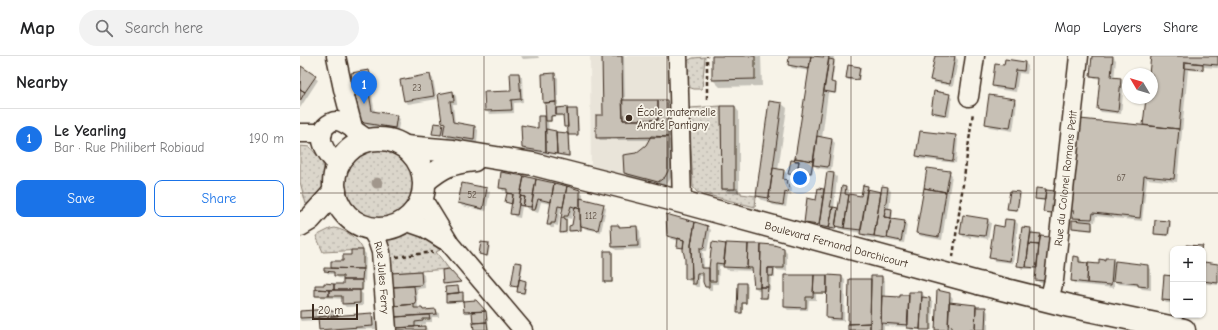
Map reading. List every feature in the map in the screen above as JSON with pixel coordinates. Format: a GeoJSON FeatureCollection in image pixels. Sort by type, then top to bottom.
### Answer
{"type":"FeatureCollection","features":[{"type":"Feature","properties":{"kind":"main road"},"geometry":{"type":"LineString","coordinates":[[305,222],[327,214],[347,216],[361,225],[381,229],[394,227],[405,221],[415,212],[423,190],[422,168],[415,156],[405,147],[389,140],[361,135],[338,166],[334,183],[338,202],[347,216]]}},
{"type":"Feature","properties":{"kind":"main road","name":"Boulevard Fernand Darchicourt"},"geometry":{"type":"LineString","coordinates":[[405,147],[453,151],[533,164],[682,202],[950,276],[1049,301],[1184,330]]}},
{"type":"Feature","properties":{"kind":"main road","name":"Boulevard Fernand Darchicourt"},"geometry":{"type":"LineString","coordinates":[[423,190],[439,169],[451,163],[489,158]]}},
{"type":"Feature","properties":{"kind":"main road"},"geometry":{"type":"LineString","coordinates":[[305,222],[335,191]]}},
{"type":"Feature","properties":{"kind":"street"},"geometry":{"type":"LineString","coordinates":[[336,56],[343,89],[361,135]]}},
{"type":"Feature","properties":{"kind":"street"},"geometry":{"type":"LineString","coordinates":[[678,56],[682,202]]}},
{"type":"Feature","properties":{"kind":"street"},"geometry":{"type":"LineString","coordinates":[[969,98],[975,56]]}},
{"type":"Feature","properties":{"kind":"street","name":"Rue du Colonel Romans Petit"},"geometry":{"type":"LineString","coordinates":[[1049,301],[1054,280],[1079,56]]}},
{"type":"Feature","properties":{"kind":"street"},"geometry":{"type":"LineString","coordinates":[[338,166],[325,148],[323,142],[327,128],[343,89]]}},
{"type":"Feature","properties":{"kind":"street"},"geometry":{"type":"LineString","coordinates":[[300,133],[327,128],[339,122],[361,135]]}},
{"type":"Feature","properties":{"kind":"street"},"geometry":{"type":"LineString","coordinates":[[423,190],[450,244],[523,330]]}},
{"type":"Feature","properties":{"kind":"street"},"geometry":{"type":"LineString","coordinates":[[405,221],[425,228],[450,244]]}},
{"type":"Feature","properties":{"kind":"street","name":"Rue Jules Ferry"},"geometry":{"type":"LineString","coordinates":[[370,228],[380,246],[387,330]]}},
{"type":"Feature","properties":{"kind":"path"},"geometry":{"type":"LineString","coordinates":[[707,56],[707,99]]}},
{"type":"Feature","properties":{"kind":"path"},"geometry":{"type":"LineString","coordinates":[[950,276],[974,105],[969,98]]}},
{"type":"Feature","properties":{"kind":"path"},"geometry":{"type":"LineString","coordinates":[[382,258],[436,252],[450,244]]}},
{"type":"Feature","properties":{"kind":"shaded area","name":"École maternelle André Pantigny"},"geometry":{"type":"Polygon","coordinates":[[[590,56],[678,56],[682,202],[591,180],[590,56]]]}},
{"type":"Feature","properties":{"kind":"shaded area"},"geometry":{"type":"Polygon","coordinates":[[[705,57],[702,89],[688,87],[687,61],[693,58],[705,57]]]}},
{"type":"Feature","properties":{"kind":"shaded area"},"geometry":{"type":"Polygon","coordinates":[[[721,106],[722,189],[738,189],[738,192],[741,192],[741,194],[756,196],[755,207],[697,192],[693,187],[689,108],[721,106]]]}},
{"type":"Feature","properties":{"kind":"shaded area"},"geometry":{"type":"Polygon","coordinates":[[[300,146],[310,147],[323,165],[326,177],[320,193],[316,198],[306,204],[300,182],[300,146]]]}},
{"type":"Feature","properties":{"kind":"shaded area"},"geometry":{"type":"Polygon","coordinates":[[[371,147],[385,147],[392,149],[404,157],[412,169],[414,183],[412,197],[404,209],[392,217],[385,219],[371,219],[364,217],[352,209],[344,197],[342,190],[342,176],[344,169],[352,157],[364,149],[371,147]]]}},
{"type":"Feature","properties":{"kind":"shaded area"},"geometry":{"type":"Polygon","coordinates":[[[335,228],[352,236],[363,250],[323,252],[316,236],[335,228]]]}},
{"type":"Feature","properties":{"kind":"shaded area"},"geometry":{"type":"Polygon","coordinates":[[[411,232],[424,236],[440,250],[436,252],[449,269],[391,273],[385,240],[411,232]]]}},
{"type":"Feature","properties":{"kind":"building"},"geometry":{"type":"Polygon","coordinates":[[[602,56],[622,56],[623,120],[658,120],[658,100],[667,100],[668,137],[596,138],[596,115],[603,115],[602,56]]]}},
{"type":"Feature","properties":{"kind":"building"},"geometry":{"type":"Polygon","coordinates":[[[712,56],[755,56],[755,79],[712,80],[712,56]]]}},
{"type":"Feature","properties":{"kind":"building"},"geometry":{"type":"Polygon","coordinates":[[[789,56],[811,56],[809,69],[788,65],[789,56]]]}},
{"type":"Feature","properties":{"kind":"building"},"geometry":{"type":"Polygon","coordinates":[[[811,56],[829,56],[813,161],[795,158],[811,56]]]}},
{"type":"Feature","properties":{"kind":"building"},"geometry":{"type":"Polygon","coordinates":[[[935,56],[955,56],[950,84],[930,80],[935,56]]]}},
{"type":"Feature","properties":{"kind":"building"},"geometry":{"type":"Polygon","coordinates":[[[1092,56],[1113,56],[1111,77],[1121,78],[1118,112],[1097,109],[1100,77],[1090,76],[1092,56]]]}},
{"type":"Feature","properties":{"kind":"building"},"geometry":{"type":"Polygon","coordinates":[[[1151,56],[1218,56],[1218,65],[1185,62],[1179,129],[1143,125],[1145,104],[1158,104],[1158,68],[1150,68],[1151,56]]]}},
{"type":"Feature","properties":{"kind":"building"},"geometry":{"type":"Polygon","coordinates":[[[829,59],[834,60],[831,82],[836,83],[835,93],[824,91],[829,59]]]}},
{"type":"Feature","properties":{"kind":"building"},"geometry":{"type":"Polygon","coordinates":[[[1005,59],[1025,62],[1024,71],[1016,70],[1013,89],[992,86],[995,64],[1004,65],[1005,59]]]}},
{"type":"Feature","properties":{"kind":"building"},"geometry":{"type":"Polygon","coordinates":[[[1185,62],[1203,64],[1203,70],[1185,68],[1185,62]]]}},
{"type":"Feature","properties":{"kind":"building"},"geometry":{"type":"Polygon","coordinates":[[[848,65],[860,67],[858,80],[846,78],[848,65]]]}},
{"type":"Feature","properties":{"kind":"building"},"geometry":{"type":"Polygon","coordinates":[[[301,66],[316,76],[305,92],[300,89],[301,66]]]}},
{"type":"Feature","properties":{"kind":"building"},"geometry":{"type":"Polygon","coordinates":[[[369,70],[370,74],[366,75],[372,111],[397,115],[395,128],[364,123],[359,118],[351,73],[369,70]]]}},
{"type":"Feature","properties":{"kind":"building"},"geometry":{"type":"Polygon","coordinates":[[[510,73],[519,73],[521,99],[511,100],[512,110],[485,111],[484,92],[511,91],[510,73]]]}},
{"type":"Feature","properties":{"kind":"building"},"geometry":{"type":"Polygon","coordinates":[[[555,73],[556,102],[543,103],[542,74],[555,73]]]}},
{"type":"Feature","properties":{"kind":"building"},"geometry":{"type":"Polygon","coordinates":[[[430,74],[434,96],[404,101],[400,80],[430,74]]]}},
{"type":"Feature","properties":{"kind":"building"},"geometry":{"type":"Polygon","coordinates":[[[300,89],[305,92],[300,101],[300,89]]]}},
{"type":"Feature","properties":{"kind":"building"},"geometry":{"type":"Polygon","coordinates":[[[453,91],[454,101],[450,101],[453,122],[475,126],[474,140],[443,135],[445,123],[442,122],[438,94],[453,91]]]}},
{"type":"Feature","properties":{"kind":"building"},"geometry":{"type":"Polygon","coordinates":[[[934,91],[950,94],[946,115],[931,112],[934,91]]]}},
{"type":"Feature","properties":{"kind":"building"},"geometry":{"type":"Polygon","coordinates":[[[989,95],[1015,99],[1010,128],[985,124],[989,95]]]}},
{"type":"Feature","properties":{"kind":"building"},"geometry":{"type":"Polygon","coordinates":[[[622,100],[658,100],[658,120],[623,120],[622,100]]]}},
{"type":"Feature","properties":{"kind":"building"},"geometry":{"type":"Polygon","coordinates":[[[769,101],[782,103],[769,198],[756,196],[769,101]]]}},
{"type":"Feature","properties":{"kind":"building"},"geometry":{"type":"Polygon","coordinates":[[[556,102],[556,115],[551,116],[551,121],[546,121],[545,103],[556,102]]]}},
{"type":"Feature","properties":{"kind":"building"},"geometry":{"type":"Polygon","coordinates":[[[721,106],[735,106],[735,189],[722,189],[721,106]]]}},
{"type":"Feature","properties":{"kind":"building"},"geometry":{"type":"Polygon","coordinates":[[[567,107],[568,127],[564,127],[563,115],[556,115],[556,108],[567,107]]]}},
{"type":"Feature","properties":{"kind":"building"},"geometry":{"type":"Polygon","coordinates":[[[567,109],[577,109],[578,135],[568,135],[567,109]]]}},
{"type":"Feature","properties":{"kind":"building"},"geometry":{"type":"Polygon","coordinates":[[[538,116],[545,116],[546,152],[522,148],[521,125],[538,128],[538,116]]]}},
{"type":"Feature","properties":{"kind":"building"},"geometry":{"type":"Polygon","coordinates":[[[1080,119],[1179,129],[1174,179],[1144,176],[1140,218],[1093,213],[1092,219],[1073,218],[1074,211],[1071,211],[1080,119]]]}},
{"type":"Feature","properties":{"kind":"building"},"geometry":{"type":"Polygon","coordinates":[[[434,123],[443,124],[441,135],[432,134],[434,123]]]}},
{"type":"Feature","properties":{"kind":"building"},"geometry":{"type":"Polygon","coordinates":[[[546,129],[556,131],[557,154],[546,152],[546,129]]]}},
{"type":"Feature","properties":{"kind":"building"},"geometry":{"type":"Polygon","coordinates":[[[920,131],[956,135],[953,161],[916,156],[920,131]]]}},
{"type":"Feature","properties":{"kind":"building"},"geometry":{"type":"Polygon","coordinates":[[[556,132],[568,133],[569,156],[557,154],[556,132]]]}},
{"type":"Feature","properties":{"kind":"building"},"geometry":{"type":"Polygon","coordinates":[[[651,136],[668,137],[668,171],[665,177],[658,182],[624,173],[623,155],[636,153],[646,145],[651,136]]]}},
{"type":"Feature","properties":{"kind":"building"},"geometry":{"type":"Polygon","coordinates":[[[817,136],[832,139],[828,167],[813,165],[817,136]]]}},
{"type":"Feature","properties":{"kind":"building"},"geometry":{"type":"Polygon","coordinates":[[[795,158],[813,161],[811,173],[797,171],[799,161],[794,161],[795,158]]]}},
{"type":"Feature","properties":{"kind":"building"},"geometry":{"type":"Polygon","coordinates":[[[791,160],[799,161],[797,175],[788,174],[791,160]]]}},
{"type":"Feature","properties":{"kind":"building"},"geometry":{"type":"Polygon","coordinates":[[[773,168],[784,170],[783,179],[787,180],[786,184],[789,185],[788,193],[785,192],[783,205],[768,202],[773,168]]]}},
{"type":"Feature","properties":{"kind":"building"},"geometry":{"type":"Polygon","coordinates":[[[927,168],[950,171],[946,192],[924,188],[927,168]]]}},
{"type":"Feature","properties":{"kind":"building"},"geometry":{"type":"Polygon","coordinates":[[[501,172],[524,176],[517,215],[510,214],[513,194],[507,193],[507,189],[499,188],[501,172]]]}},
{"type":"Feature","properties":{"kind":"building"},"geometry":{"type":"Polygon","coordinates":[[[827,172],[834,173],[830,207],[833,207],[829,228],[819,226],[827,172]]]}},
{"type":"Feature","properties":{"kind":"building"},"geometry":{"type":"Polygon","coordinates":[[[524,176],[536,179],[531,207],[523,206],[525,197],[520,196],[524,176]]]}},
{"type":"Feature","properties":{"kind":"building"},"geometry":{"type":"Polygon","coordinates":[[[536,179],[554,183],[551,202],[538,199],[535,210],[531,210],[536,179]]]}},
{"type":"Feature","properties":{"kind":"building"},"geometry":{"type":"Polygon","coordinates":[[[462,183],[487,188],[483,209],[458,203],[462,183]]]}},
{"type":"Feature","properties":{"kind":"building"},"geometry":{"type":"Polygon","coordinates":[[[554,183],[567,186],[563,207],[558,206],[555,223],[547,225],[554,183]]]}},
{"type":"Feature","properties":{"kind":"building"},"geometry":{"type":"Polygon","coordinates":[[[863,185],[868,186],[861,230],[844,228],[849,194],[861,196],[863,185]]]}},
{"type":"Feature","properties":{"kind":"building"},"geometry":{"type":"Polygon","coordinates":[[[567,186],[580,190],[580,209],[571,206],[568,216],[561,218],[567,186]]]}},
{"type":"Feature","properties":{"kind":"building"},"geometry":{"type":"Polygon","coordinates":[[[842,186],[846,187],[845,194],[849,195],[844,228],[835,226],[842,186]]]}},
{"type":"Feature","properties":{"kind":"building"},"geometry":{"type":"Polygon","coordinates":[[[882,186],[888,187],[884,217],[891,218],[887,238],[874,236],[882,186]]]}},
{"type":"Feature","properties":{"kind":"building"},"geometry":{"type":"Polygon","coordinates":[[[818,188],[824,189],[819,225],[804,223],[807,198],[816,200],[818,188]]]}},
{"type":"Feature","properties":{"kind":"building"},"geometry":{"type":"Polygon","coordinates":[[[924,188],[946,192],[939,237],[916,233],[924,188]]]}},
{"type":"Feature","properties":{"kind":"building"},"geometry":{"type":"Polygon","coordinates":[[[1036,188],[1046,189],[1045,200],[1035,199],[1036,188]]]}},
{"type":"Feature","properties":{"kind":"building"},"geometry":{"type":"Polygon","coordinates":[[[867,189],[881,192],[874,236],[860,234],[867,189]]]}},
{"type":"Feature","properties":{"kind":"building"},"geometry":{"type":"Polygon","coordinates":[[[1046,190],[1055,191],[1053,213],[1043,212],[1046,190]]]}},
{"type":"Feature","properties":{"kind":"building"},"geometry":{"type":"Polygon","coordinates":[[[1010,191],[1020,192],[1017,210],[1007,209],[1010,191]]]}},
{"type":"Feature","properties":{"kind":"building"},"geometry":{"type":"Polygon","coordinates":[[[507,193],[513,194],[512,204],[505,202],[507,193]]]}},
{"type":"Feature","properties":{"kind":"building"},"geometry":{"type":"Polygon","coordinates":[[[520,196],[525,197],[523,206],[519,205],[520,196]]]}},
{"type":"Feature","properties":{"kind":"building"},"geometry":{"type":"Polygon","coordinates":[[[580,198],[604,204],[598,230],[581,226],[580,198]]]}},
{"type":"Feature","properties":{"kind":"building"},"geometry":{"type":"Polygon","coordinates":[[[575,207],[580,209],[581,230],[569,231],[569,226],[572,225],[575,207]]]}},
{"type":"Feature","properties":{"kind":"building"},"geometry":{"type":"Polygon","coordinates":[[[833,207],[838,208],[835,229],[829,228],[833,207]]]}},
{"type":"Feature","properties":{"kind":"building"},"geometry":{"type":"Polygon","coordinates":[[[886,208],[892,209],[891,218],[884,217],[886,208]]]}},
{"type":"Feature","properties":{"kind":"building"},"geometry":{"type":"Polygon","coordinates":[[[666,214],[695,222],[691,245],[692,279],[685,279],[685,259],[683,250],[684,240],[667,236],[666,214]]]}},
{"type":"Feature","properties":{"kind":"building"},"geometry":{"type":"Polygon","coordinates":[[[963,215],[988,219],[985,236],[960,234],[963,215]]]}},
{"type":"Feature","properties":{"kind":"building"},"geometry":{"type":"Polygon","coordinates":[[[561,218],[566,219],[566,232],[560,233],[561,218]]]}},
{"type":"Feature","properties":{"kind":"building"},"geometry":{"type":"Polygon","coordinates":[[[891,219],[905,221],[901,241],[887,238],[891,219]]]}},
{"type":"Feature","properties":{"kind":"building"},"geometry":{"type":"Polygon","coordinates":[[[1005,219],[1015,220],[1010,261],[989,258],[994,225],[1004,227],[1005,219]]]}},
{"type":"Feature","properties":{"kind":"building"},"geometry":{"type":"Polygon","coordinates":[[[1072,220],[1092,222],[1092,230],[1072,228],[1072,220]]]}},
{"type":"Feature","properties":{"kind":"building"},"geometry":{"type":"Polygon","coordinates":[[[1155,220],[1170,221],[1168,235],[1154,234],[1155,220]]]}},
{"type":"Feature","properties":{"kind":"building"},"geometry":{"type":"Polygon","coordinates":[[[695,222],[708,226],[704,248],[700,248],[701,268],[709,268],[709,287],[705,287],[703,282],[703,273],[697,273],[696,284],[692,284],[691,245],[695,222]]]}},
{"type":"Feature","properties":{"kind":"building"},"geometry":{"type":"Polygon","coordinates":[[[611,225],[619,225],[619,227],[637,226],[638,246],[612,247],[611,225]]]}},
{"type":"Feature","properties":{"kind":"building"},"geometry":{"type":"Polygon","coordinates":[[[1022,227],[1031,228],[1026,267],[1017,266],[1022,227]]]}},
{"type":"Feature","properties":{"kind":"building"},"geometry":{"type":"Polygon","coordinates":[[[1031,233],[1041,234],[1039,245],[1029,244],[1031,233]]]}},
{"type":"Feature","properties":{"kind":"building"},"geometry":{"type":"Polygon","coordinates":[[[1040,236],[1050,237],[1045,281],[1035,280],[1040,236]]]}},
{"type":"Feature","properties":{"kind":"building"},"geometry":{"type":"Polygon","coordinates":[[[678,238],[684,240],[683,248],[677,247],[678,238]]]}},
{"type":"Feature","properties":{"kind":"building"},"geometry":{"type":"Polygon","coordinates":[[[481,242],[489,243],[487,256],[479,254],[481,242]]]}},
{"type":"Feature","properties":{"kind":"building"},"geometry":{"type":"Polygon","coordinates":[[[712,242],[726,244],[724,264],[716,263],[716,281],[709,281],[712,242]]]}},
{"type":"Feature","properties":{"kind":"building"},"geometry":{"type":"Polygon","coordinates":[[[726,243],[748,244],[747,268],[723,267],[726,243]]]}},
{"type":"Feature","properties":{"kind":"building"},"geometry":{"type":"Polygon","coordinates":[[[748,244],[761,244],[760,287],[754,287],[752,268],[747,268],[748,244]]]}},
{"type":"Feature","properties":{"kind":"building"},"geometry":{"type":"Polygon","coordinates":[[[761,244],[774,245],[784,248],[784,268],[768,268],[768,287],[760,287],[761,244]]]}},
{"type":"Feature","properties":{"kind":"building"},"geometry":{"type":"Polygon","coordinates":[[[1029,244],[1039,245],[1037,268],[1026,267],[1029,244]]]}},
{"type":"Feature","properties":{"kind":"building"},"geometry":{"type":"Polygon","coordinates":[[[351,250],[363,250],[363,269],[331,268],[331,261],[343,261],[343,255],[351,255],[351,250]]]}},
{"type":"Feature","properties":{"kind":"building"},"geometry":{"type":"Polygon","coordinates":[[[604,251],[612,251],[612,282],[604,282],[604,251]]]}},
{"type":"Feature","properties":{"kind":"building"},"geometry":{"type":"Polygon","coordinates":[[[1073,256],[1079,257],[1079,262],[1088,263],[1087,283],[1071,281],[1073,256]]]}},
{"type":"Feature","properties":{"kind":"building"},"geometry":{"type":"Polygon","coordinates":[[[1105,258],[1113,258],[1111,285],[1087,283],[1088,263],[1099,264],[1099,259],[1105,260],[1105,258]]]}},
{"type":"Feature","properties":{"kind":"building"},"geometry":{"type":"Polygon","coordinates":[[[1115,261],[1148,265],[1148,287],[1138,286],[1138,284],[1113,281],[1115,261]]]}},
{"type":"Feature","properties":{"kind":"building"},"geometry":{"type":"Polygon","coordinates":[[[515,262],[522,263],[518,287],[511,286],[515,262]]]}},
{"type":"Feature","properties":{"kind":"building"},"geometry":{"type":"Polygon","coordinates":[[[1206,262],[1218,264],[1218,283],[1206,281],[1206,262]]]}},
{"type":"Feature","properties":{"kind":"building"},"geometry":{"type":"Polygon","coordinates":[[[324,268],[363,269],[362,280],[343,280],[343,276],[334,276],[334,272],[324,271],[324,268]]]}},
{"type":"Feature","properties":{"kind":"building"},"geometry":{"type":"Polygon","coordinates":[[[768,268],[774,268],[773,276],[768,276],[768,268]]]}},
{"type":"Feature","properties":{"kind":"building"},"geometry":{"type":"Polygon","coordinates":[[[449,269],[461,282],[443,284],[442,270],[449,269]]]}},
{"type":"Feature","properties":{"kind":"building"},"geometry":{"type":"Polygon","coordinates":[[[421,271],[422,285],[393,287],[391,273],[421,271]]]}},
{"type":"Feature","properties":{"kind":"building"},"geometry":{"type":"Polygon","coordinates":[[[784,275],[814,275],[813,297],[806,297],[806,308],[784,307],[784,275]]]}},
{"type":"Feature","properties":{"kind":"building"},"geometry":{"type":"Polygon","coordinates":[[[814,275],[827,275],[827,293],[813,293],[814,275]]]}},
{"type":"Feature","properties":{"kind":"building"},"geometry":{"type":"Polygon","coordinates":[[[827,275],[842,276],[841,319],[826,318],[827,275]]]}},
{"type":"Feature","properties":{"kind":"building"},"geometry":{"type":"Polygon","coordinates":[[[1164,275],[1170,276],[1170,301],[1162,300],[1164,275]]]}},
{"type":"Feature","properties":{"kind":"building"},"geometry":{"type":"Polygon","coordinates":[[[871,276],[882,276],[881,330],[870,330],[871,276]]]}},
{"type":"Feature","properties":{"kind":"building"},"geometry":{"type":"Polygon","coordinates":[[[519,279],[526,281],[524,293],[517,292],[519,279]]]}},
{"type":"Feature","properties":{"kind":"building"},"geometry":{"type":"Polygon","coordinates":[[[849,279],[871,279],[870,323],[848,324],[849,279]]]}},
{"type":"Feature","properties":{"kind":"building"},"geometry":{"type":"Polygon","coordinates":[[[343,280],[362,280],[362,290],[334,290],[334,284],[343,284],[343,280]]]}},
{"type":"Feature","properties":{"kind":"building"},"geometry":{"type":"Polygon","coordinates":[[[324,283],[334,284],[334,290],[315,289],[315,285],[324,285],[324,283]]]}},
{"type":"Feature","properties":{"kind":"building"},"geometry":{"type":"Polygon","coordinates":[[[738,283],[746,283],[746,303],[742,303],[742,313],[737,313],[738,283]]]}},
{"type":"Feature","properties":{"kind":"building"},"geometry":{"type":"Polygon","coordinates":[[[414,286],[416,304],[394,306],[393,287],[414,286]]]}},
{"type":"Feature","properties":{"kind":"building"},"geometry":{"type":"Polygon","coordinates":[[[458,286],[459,293],[446,294],[445,287],[458,286]]]}},
{"type":"Feature","properties":{"kind":"building"},"geometry":{"type":"Polygon","coordinates":[[[760,287],[768,287],[767,298],[760,298],[760,287]]]}},
{"type":"Feature","properties":{"kind":"building"},"geometry":{"type":"Polygon","coordinates":[[[315,289],[329,290],[329,296],[315,296],[315,289]]]}},
{"type":"Feature","properties":{"kind":"building"},"geometry":{"type":"Polygon","coordinates":[[[329,290],[360,290],[360,303],[342,304],[342,296],[329,296],[329,290]]]}},
{"type":"Feature","properties":{"kind":"building"},"geometry":{"type":"Polygon","coordinates":[[[937,290],[950,293],[948,330],[935,330],[937,290]]]}},
{"type":"Feature","properties":{"kind":"building"},"geometry":{"type":"Polygon","coordinates":[[[463,292],[463,301],[446,302],[446,294],[463,292]]]}},
{"type":"Feature","properties":{"kind":"building"},"geometry":{"type":"Polygon","coordinates":[[[909,292],[922,292],[920,329],[907,328],[909,292]]]}},
{"type":"Feature","properties":{"kind":"building"},"geometry":{"type":"Polygon","coordinates":[[[900,295],[909,295],[908,325],[881,323],[882,296],[900,297],[900,295]]]}},
{"type":"Feature","properties":{"kind":"building"},"geometry":{"type":"Polygon","coordinates":[[[922,297],[930,298],[930,330],[920,330],[922,297]]]}},
{"type":"Feature","properties":{"kind":"building"},"geometry":{"type":"Polygon","coordinates":[[[476,300],[486,311],[464,312],[463,301],[476,300]]]}},
{"type":"Feature","properties":{"kind":"building"},"geometry":{"type":"Polygon","coordinates":[[[949,302],[976,305],[975,330],[952,330],[952,326],[948,325],[949,302]]]}},
{"type":"Feature","properties":{"kind":"building"},"geometry":{"type":"Polygon","coordinates":[[[414,304],[414,308],[422,308],[423,310],[436,309],[437,314],[395,317],[394,306],[414,304]]]}},
{"type":"Feature","properties":{"kind":"building"},"geometry":{"type":"Polygon","coordinates":[[[976,307],[986,307],[985,330],[975,330],[976,307]]]}},
{"type":"Feature","properties":{"kind":"building"},"geometry":{"type":"Polygon","coordinates":[[[330,309],[331,311],[337,312],[338,316],[300,318],[300,311],[330,309]]]}},
{"type":"Feature","properties":{"kind":"building"},"geometry":{"type":"Polygon","coordinates":[[[486,311],[487,322],[473,323],[472,312],[486,311]]]}},
{"type":"Feature","properties":{"kind":"building"},"geometry":{"type":"Polygon","coordinates":[[[372,313],[373,326],[319,330],[318,317],[372,313]]]}},
{"type":"Feature","properties":{"kind":"building"},"geometry":{"type":"Polygon","coordinates":[[[429,315],[430,319],[423,319],[423,321],[415,322],[415,327],[395,328],[395,317],[429,315]]]}},
{"type":"Feature","properties":{"kind":"building"},"geometry":{"type":"Polygon","coordinates":[[[487,322],[488,330],[474,330],[473,323],[487,322]]]}},
{"type":"Feature","properties":{"kind":"building"},"geometry":{"type":"Polygon","coordinates":[[[870,323],[870,330],[848,330],[848,324],[870,323]]]}},
{"type":"Feature","properties":{"kind":"building"},"geometry":{"type":"Polygon","coordinates":[[[425,326],[425,330],[395,330],[395,328],[425,326]]]}},
{"type":"Feature","properties":{"kind":"place","name":"Le Yearling"},"geometry":{"type":"Point","coordinates":[364,104]}},
{"type":"Feature","properties":{"kind":"place","name":"École maternelle André Pantigny"},"geometry":{"type":"Point","coordinates":[629,118]}}]}
